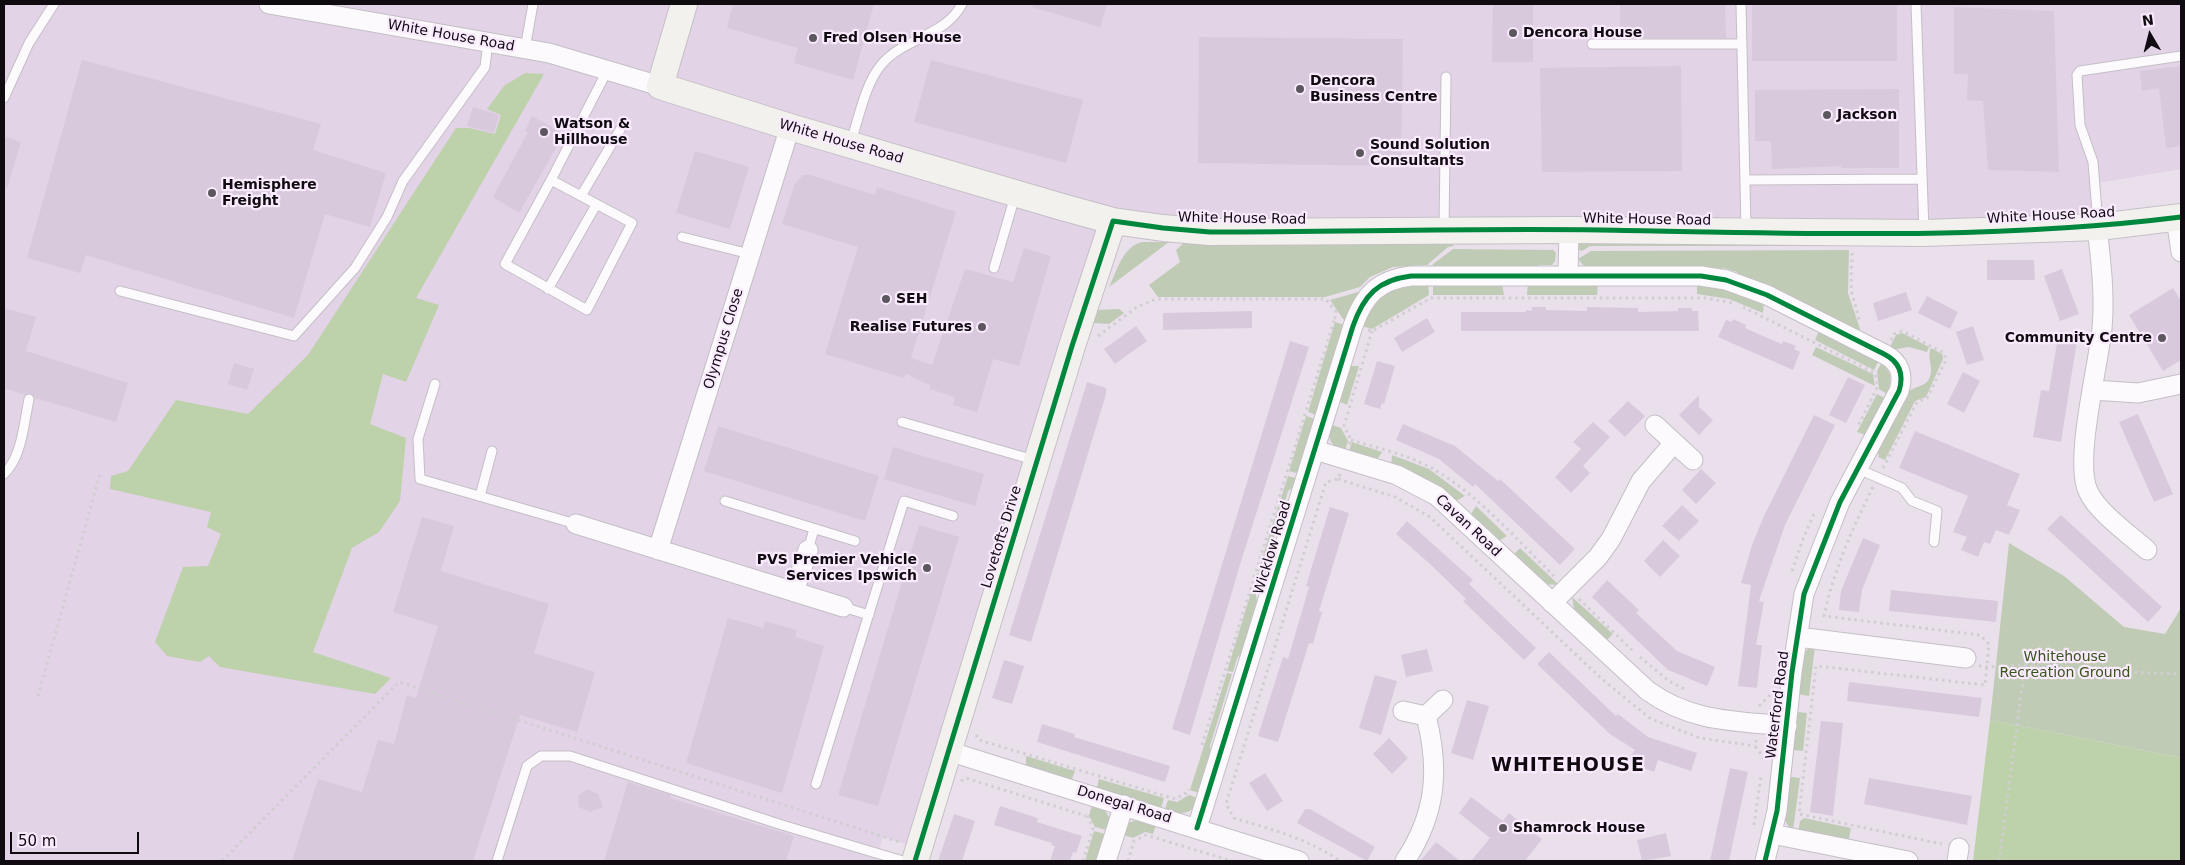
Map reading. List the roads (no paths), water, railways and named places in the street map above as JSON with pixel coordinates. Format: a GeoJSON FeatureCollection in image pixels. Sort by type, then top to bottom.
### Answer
{"type":"FeatureCollection","features":[{"type":"Feature","properties":{"kind":"street","name":"White House Road"},"geometry":{"type":"LineString","coordinates":[[269,4],[549,54],[1112,221],[1163,228],[1210,232],[1569,230],[1924,233],[2098,227],[2178,218]]}},
{"type":"Feature","properties":{"kind":"street"},"geometry":{"type":"LineString","coordinates":[[660,86],[684,4]]}},
{"type":"Feature","properties":{"kind":"street","name":"Olympus Close"},"geometry":{"type":"LineString","coordinates":[[658,550],[790,127]]}},
{"type":"Feature","properties":{"kind":"street"},"geometry":{"type":"LineString","coordinates":[[2178,218],[2181,252]]}},
{"type":"Feature","properties":{"kind":"street","name":"Lovetofts Drive"},"geometry":{"type":"LineString","coordinates":[[915,861],[1112,221]]}},
{"type":"Feature","properties":{"kind":"street"},"geometry":{"type":"LineString","coordinates":[[2098,227],[2103,308],[2083,466],[2086,489],[2098,506],[2147,550]]}},
{"type":"Feature","properties":{"kind":"street","name":"White House Road"},"geometry":{"type":"LineString","coordinates":[[1568,276],[1569,230]]}},
{"type":"Feature","properties":{"kind":"street","name":"Wicklow Road"},"geometry":{"type":"LineString","coordinates":[[1197,828],[1357,314],[1371,292],[1384,283],[1411,276],[1568,276]]}},
{"type":"Feature","properties":{"kind":"street","name":"Waterford Road"},"geometry":{"type":"LineString","coordinates":[[1568,276],[1701,276],[1726,280],[1767,295],[1859,341],[1893,359],[1899,368],[1902,380],[1899,391],[1840,502],[1810,573],[1804,594],[1772,834],[1765,861]]}},
{"type":"Feature","properties":{"kind":"street"},"geometry":{"type":"LineString","coordinates":[[2093,390],[2138,393],[2181,384]]}},
{"type":"Feature","properties":{"kind":"street"},"geometry":{"type":"LineString","coordinates":[[1655,425],[1693,460]]}},
{"type":"Feature","properties":{"kind":"street"},"geometry":{"type":"LineString","coordinates":[[1552,603],[1598,557],[1611,539],[1641,481],[1674,443]]}},
{"type":"Feature","properties":{"kind":"street","name":"Cavan Road"},"geometry":{"type":"LineString","coordinates":[[1315,450],[1408,479],[1437,496],[1662,702],[1678,710],[1711,719],[1787,726]]}},
{"type":"Feature","properties":{"kind":"street"},"geometry":{"type":"LineString","coordinates":[[576,524],[842,607]]}},
{"type":"Feature","properties":{"kind":"street"},"geometry":{"type":"LineString","coordinates":[[794,592],[808,550]]}},
{"type":"Feature","properties":{"kind":"street","name":"Waterford Road"},"geometry":{"type":"LineString","coordinates":[[1798,637],[1966,658]]}},
{"type":"Feature","properties":{"kind":"street"},"geometry":{"type":"LineString","coordinates":[[1426,716],[1442,700]]}},
{"type":"Feature","properties":{"kind":"street"},"geometry":{"type":"LineString","coordinates":[[1403,711],[1426,716]]}},
{"type":"Feature","properties":{"kind":"street"},"geometry":{"type":"LineString","coordinates":[[1404,861],[1413,848],[1426,818],[1435,783],[1434,758],[1426,716]]}},
{"type":"Feature","properties":{"kind":"street","name":"Donegal Road"},"geometry":{"type":"LineString","coordinates":[[948,751],[1299,861]]}},
{"type":"Feature","properties":{"kind":"street"},"geometry":{"type":"LineString","coordinates":[[1106,861],[1124,806]]}},
{"type":"Feature","properties":{"kind":"street"},"geometry":{"type":"LineString","coordinates":[[1772,834],[1908,861]]}},
{"type":"Feature","properties":{"kind":"lane"},"geometry":{"type":"LineString","coordinates":[[4,98],[30,43],[54,4]]}},
{"type":"Feature","properties":{"kind":"lane"},"geometry":{"type":"LineString","coordinates":[[525,49],[533,4]]}},
{"type":"Feature","properties":{"kind":"lane"},"geometry":{"type":"LineString","coordinates":[[850,144],[873,78],[881,65],[908,43],[944,25],[959,11],[962,4]]}},
{"type":"Feature","properties":{"kind":"lane"},"geometry":{"type":"LineString","coordinates":[[1741,4],[1746,232]]}},
{"type":"Feature","properties":{"kind":"lane"},"geometry":{"type":"LineString","coordinates":[[1916,4],[1924,233]]}},
{"type":"Feature","properties":{"kind":"lane"},"geometry":{"type":"LineString","coordinates":[[120,291],[294,336],[355,268],[387,217],[403,182],[485,67],[488,42]]}},
{"type":"Feature","properties":{"kind":"lane"},"geometry":{"type":"LineString","coordinates":[[1592,44],[1742,44]]}},
{"type":"Feature","properties":{"kind":"lane"},"geometry":{"type":"LineString","coordinates":[[2098,227],[2093,162],[2080,125],[2077,75],[2080,71],[2181,56]]}},
{"type":"Feature","properties":{"kind":"lane"},"geometry":{"type":"LineString","coordinates":[[551,180],[632,223],[587,310],[548,290],[505,264],[607,71]]}},
{"type":"Feature","properties":{"kind":"lane"},"geometry":{"type":"LineString","coordinates":[[1444,231],[1446,77]]}},
{"type":"Feature","properties":{"kind":"lane"},"geometry":{"type":"LineString","coordinates":[[581,196],[624,123]]}},
{"type":"Feature","properties":{"kind":"lane"},"geometry":{"type":"LineString","coordinates":[[1745,180],[1922,179]]}},
{"type":"Feature","properties":{"kind":"lane"},"geometry":{"type":"LineString","coordinates":[[994,268],[1015,193]]}},
{"type":"Feature","properties":{"kind":"lane"},"geometry":{"type":"LineString","coordinates":[[548,290],[596,204]]}},
{"type":"Feature","properties":{"kind":"lane"},"geometry":{"type":"LineString","coordinates":[[682,237],[750,254]]}},
{"type":"Feature","properties":{"kind":"lane"},"geometry":{"type":"LineString","coordinates":[[435,384],[418,440],[420,479],[576,524]]}},
{"type":"Feature","properties":{"kind":"lane"},"geometry":{"type":"LineString","coordinates":[[4,474],[13,464],[18,450],[29,399]]}},
{"type":"Feature","properties":{"kind":"lane"},"geometry":{"type":"LineString","coordinates":[[902,422],[1037,461]]}},
{"type":"Feature","properties":{"kind":"lane"},"geometry":{"type":"LineString","coordinates":[[480,496],[492,451]]}},
{"type":"Feature","properties":{"kind":"lane"},"geometry":{"type":"LineString","coordinates":[[1858,469],[1902,488],[1912,501],[1937,511],[1934,542]]}},
{"type":"Feature","properties":{"kind":"lane"},"geometry":{"type":"LineString","coordinates":[[816,784],[904,501],[953,516]]}},
{"type":"Feature","properties":{"kind":"lane"},"geometry":{"type":"LineString","coordinates":[[725,502],[855,541]]}},
{"type":"Feature","properties":{"kind":"lane"},"geometry":{"type":"LineString","coordinates":[[808,550],[814,529]]}},
{"type":"Feature","properties":{"kind":"lane"},"geometry":{"type":"LineString","coordinates":[[842,607],[869,615]]}},
{"type":"Feature","properties":{"kind":"lane"},"geometry":{"type":"LineString","coordinates":[[498,861],[527,766],[541,756],[570,756],[782,825],[903,861]]}},
{"type":"Feature","properties":{"kind":"place","name":"Dencora House"},"geometry":{"type":"Point","coordinates":[1513,33]}},
{"type":"Feature","properties":{"kind":"place","name":"Fred Olsen House"},"geometry":{"type":"Point","coordinates":[813,38]}},
{"type":"Feature","properties":{"kind":"place","name":"Dencora Business Centre"},"geometry":{"type":"Point","coordinates":[1300,89]}},
{"type":"Feature","properties":{"kind":"place","name":"Jackson"},"geometry":{"type":"Point","coordinates":[1827,115]}},
{"type":"Feature","properties":{"kind":"place","name":"Watson & Hillhouse"},"geometry":{"type":"Point","coordinates":[544,132]}},
{"type":"Feature","properties":{"kind":"place","name":"Sound Solution Consultants"},"geometry":{"type":"Point","coordinates":[1360,153]}},
{"type":"Feature","properties":{"kind":"place","name":"Hemisphere Freight"},"geometry":{"type":"Point","coordinates":[212,193]}},
{"type":"Feature","properties":{"kind":"place","name":"SEH"},"geometry":{"type":"Point","coordinates":[886,299]}},
{"type":"Feature","properties":{"kind":"place","name":"Realise Futures"},"geometry":{"type":"Point","coordinates":[982,327]}},
{"type":"Feature","properties":{"kind":"place","name":"Community Centre"},"geometry":{"type":"Point","coordinates":[2162,338]}},
{"type":"Feature","properties":{"kind":"place","name":"PVS Premier Vehicle Services Ipswich"},"geometry":{"type":"Point","coordinates":[927,568]}},
{"type":"Feature","properties":{"kind":"place","name":"Shamrock House"},"geometry":{"type":"Point","coordinates":[1503,828]}},
{"type":"Feature","properties":{"kind":"district","name":"WHITEHOUSE"},"geometry":{"type":"Point","coordinates":[1568,766]}},
{"type":"Feature","properties":{"kind":"park label","name":"Whitehouse Recreation Ground"},"geometry":{"type":"Point","coordinates":[2065,666]}}]}
